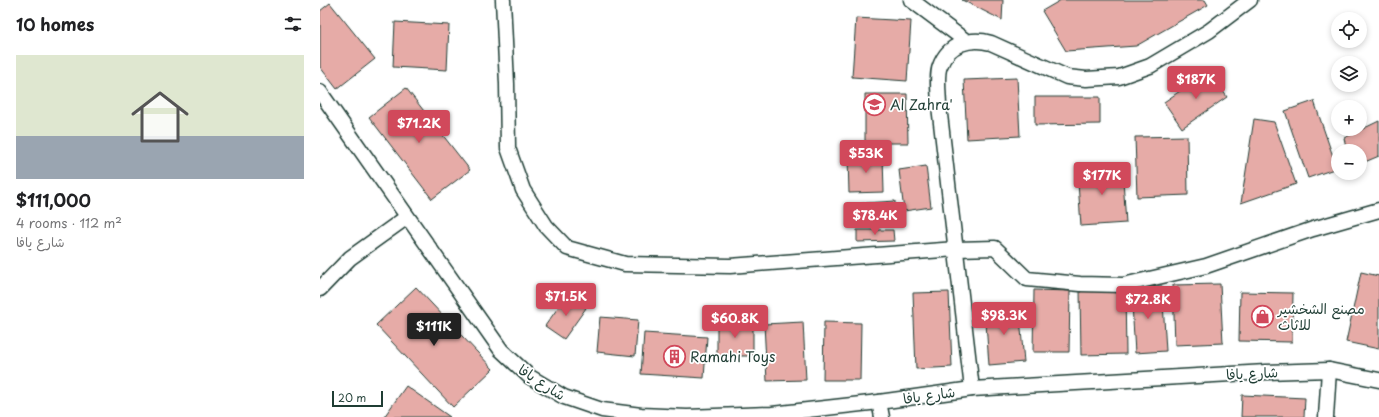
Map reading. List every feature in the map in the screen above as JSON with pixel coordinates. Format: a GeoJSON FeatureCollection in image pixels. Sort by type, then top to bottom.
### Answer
{"type":"FeatureCollection","features":[{"type":"Feature","properties":{"kind":"street"},"geometry":{"type":"LineString","coordinates":[[503,0],[508,148],[523,190],[546,226],[567,248],[625,264],[730,266],[956,249],[995,248],[1026,279],[1080,284],[1123,285],[1206,266],[1313,229],[1379,210]]}},
{"type":"Feature","properties":{"kind":"street"},"geometry":{"type":"LineString","coordinates":[[911,0],[966,41]]}},
{"type":"Feature","properties":{"kind":"street"},"geometry":{"type":"LineString","coordinates":[[972,389],[939,106],[939,67],[945,56],[954,46],[966,41],[980,40],[991,43],[1067,77],[1086,79],[1113,78],[1150,66],[1209,30],[1250,0]]}},
{"type":"Feature","properties":{"kind":"street","name":"شارع يافا"},"geometry":{"type":"LineString","coordinates":[[320,92],[501,350],[530,377],[582,411],[687,417],[772,414],[879,402],[972,389],[1258,372],[1329,370],[1379,380]]}},
{"type":"Feature","properties":{"kind":"street"},"geometry":{"type":"LineString","coordinates":[[320,289],[350,258],[407,217]]}},
{"type":"Feature","properties":{"kind":"street"},"geometry":{"type":"LineString","coordinates":[[1326,417],[1329,370]]}},
{"type":"Feature","properties":{"kind":"street"},"geometry":{"type":"LineString","coordinates":[[879,402],[882,417]]}},
{"type":"Feature","properties":{"kind":"building"},"geometry":{"type":"Polygon","coordinates":[[[962,0],[1003,0],[1002,20],[962,0]]]}},
{"type":"Feature","properties":{"kind":"building"},"geometry":{"type":"Polygon","coordinates":[[[1061,0],[1205,0],[1208,5],[1136,46],[1066,51],[1042,11],[1061,0]]]}},
{"type":"Feature","properties":{"kind":"building"},"geometry":{"type":"Polygon","coordinates":[[[330,3],[375,59],[337,89],[320,67],[320,11],[330,3]]]}},
{"type":"Feature","properties":{"kind":"building"},"geometry":{"type":"Polygon","coordinates":[[[856,18],[911,21],[907,81],[852,77],[856,18]]]}},
{"type":"Feature","properties":{"kind":"building"},"geometry":{"type":"Polygon","coordinates":[[[395,22],[449,25],[447,70],[393,67],[395,22]]]}},
{"type":"Feature","properties":{"kind":"building"},"geometry":{"type":"Polygon","coordinates":[[[1209,71],[1227,97],[1182,128],[1164,102],[1209,71]]]}},
{"type":"Feature","properties":{"kind":"building"},"geometry":{"type":"Polygon","coordinates":[[[1017,78],[1020,136],[967,139],[964,80],[1017,78]]]}},
{"type":"Feature","properties":{"kind":"building"},"geometry":{"type":"Polygon","coordinates":[[[406,88],[470,170],[432,199],[369,117],[406,88]]]}},
{"type":"Feature","properties":{"kind":"building"},"geometry":{"type":"Polygon","coordinates":[[[865,94],[907,94],[908,143],[865,143],[865,94]]]}},
{"type":"Feature","properties":{"kind":"building"},"geometry":{"type":"Polygon","coordinates":[[[1035,97],[1100,97],[1100,124],[1035,125],[1035,97]]]}},
{"type":"Feature","properties":{"kind":"building"},"geometry":{"type":"Polygon","coordinates":[[[1314,101],[1331,151],[1331,170],[1308,178],[1285,111],[1314,101]]]}},
{"type":"Feature","properties":{"kind":"building"},"geometry":{"type":"Polygon","coordinates":[[[1254,119],[1274,122],[1296,184],[1241,203],[1254,119]]]}},
{"type":"Feature","properties":{"kind":"building"},"geometry":{"type":"Polygon","coordinates":[[[1379,121],[1379,156],[1367,161],[1367,144],[1345,144],[1344,138],[1348,136],[1367,136],[1367,127],[1379,121]]]}},
{"type":"Feature","properties":{"kind":"building"},"geometry":{"type":"Polygon","coordinates":[[[1187,136],[1188,195],[1137,197],[1135,137],[1187,136]]]}},
{"type":"Feature","properties":{"kind":"building"},"geometry":{"type":"Polygon","coordinates":[[[883,156],[884,192],[849,193],[848,157],[883,156]]]}},
{"type":"Feature","properties":{"kind":"building"},"geometry":{"type":"Polygon","coordinates":[[[1122,165],[1126,223],[1081,226],[1077,168],[1122,165]]]}},
{"type":"Feature","properties":{"kind":"building"},"geometry":{"type":"Polygon","coordinates":[[[926,166],[931,207],[904,211],[899,170],[926,166]]]}},
{"type":"Feature","properties":{"kind":"building"},"geometry":{"type":"Polygon","coordinates":[[[895,201],[895,216],[855,219],[854,204],[895,201]]]}},
{"type":"Feature","properties":{"kind":"building"},"geometry":{"type":"Polygon","coordinates":[[[857,230],[893,230],[894,241],[857,242],[857,230]]]}},
{"type":"Feature","properties":{"kind":"building"},"geometry":{"type":"Polygon","coordinates":[[[1361,272],[1379,276],[1379,349],[1346,342],[1361,272]]]}},
{"type":"Feature","properties":{"kind":"building"},"geometry":{"type":"Polygon","coordinates":[[[1220,284],[1223,343],[1175,345],[1173,285],[1220,284]]]}},
{"type":"Feature","properties":{"kind":"building"},"geometry":{"type":"Polygon","coordinates":[[[1162,286],[1166,351],[1135,353],[1131,288],[1162,286]]]}},
{"type":"Feature","properties":{"kind":"building"},"geometry":{"type":"Polygon","coordinates":[[[416,287],[493,369],[453,407],[376,325],[416,287]]]}},
{"type":"Feature","properties":{"kind":"building"},"geometry":{"type":"Polygon","coordinates":[[[1080,289],[1125,289],[1126,354],[1081,355],[1080,289]]]}},
{"type":"Feature","properties":{"kind":"building"},"geometry":{"type":"Polygon","coordinates":[[[1034,290],[1070,291],[1069,352],[1033,352],[1034,290]]]}},
{"type":"Feature","properties":{"kind":"building"},"geometry":{"type":"Polygon","coordinates":[[[949,292],[952,367],[916,369],[913,293],[949,292]]]}},
{"type":"Feature","properties":{"kind":"building"},"geometry":{"type":"Polygon","coordinates":[[[1240,292],[1293,293],[1292,342],[1239,341],[1240,292]]]}},
{"type":"Feature","properties":{"kind":"building"},"geometry":{"type":"Polygon","coordinates":[[[567,295],[586,308],[564,339],[545,326],[567,295]]]}},
{"type":"Feature","properties":{"kind":"building"},"geometry":{"type":"Polygon","coordinates":[[[1019,307],[1024,362],[989,365],[985,309],[1019,307]]]}},
{"type":"Feature","properties":{"kind":"building"},"geometry":{"type":"Polygon","coordinates":[[[600,317],[638,320],[635,356],[597,352],[600,317]]]}},
{"type":"Feature","properties":{"kind":"building"},"geometry":{"type":"Polygon","coordinates":[[[753,321],[753,356],[717,356],[717,322],[753,321]]]}},
{"type":"Feature","properties":{"kind":"building"},"geometry":{"type":"Polygon","coordinates":[[[803,322],[806,380],[767,381],[764,324],[803,322]]]}},
{"type":"Feature","properties":{"kind":"building"},"geometry":{"type":"Polygon","coordinates":[[[824,322],[861,323],[860,380],[823,380],[824,322]]]}},
{"type":"Feature","properties":{"kind":"building","name":"Ramahi Toys"},"geometry":{"type":"Polygon","coordinates":[[[644,333],[707,337],[704,378],[641,374],[644,333]]]}},
{"type":"Feature","properties":{"kind":"building"},"geometry":{"type":"Polygon","coordinates":[[[406,386],[450,417],[384,417],[406,386]]]}},
{"type":"Feature","properties":{"kind":"building"},"geometry":{"type":"Polygon","coordinates":[[[1242,395],[1305,398],[1304,417],[1241,417],[1242,395]]]}},
{"type":"Feature","properties":{"kind":"place","name":"Al Zahra'"},"geometry":{"type":"Point","coordinates":[874,104]}},
{"type":"Feature","properties":{"kind":"place","name":"مصنع الشخشير للاثاث"},"geometry":{"type":"Point","coordinates":[1263,316]}},
{"type":"Feature","properties":{"kind":"place","name":"Ramahi Toys"},"geometry":{"type":"Point","coordinates":[674,356]}}]}
